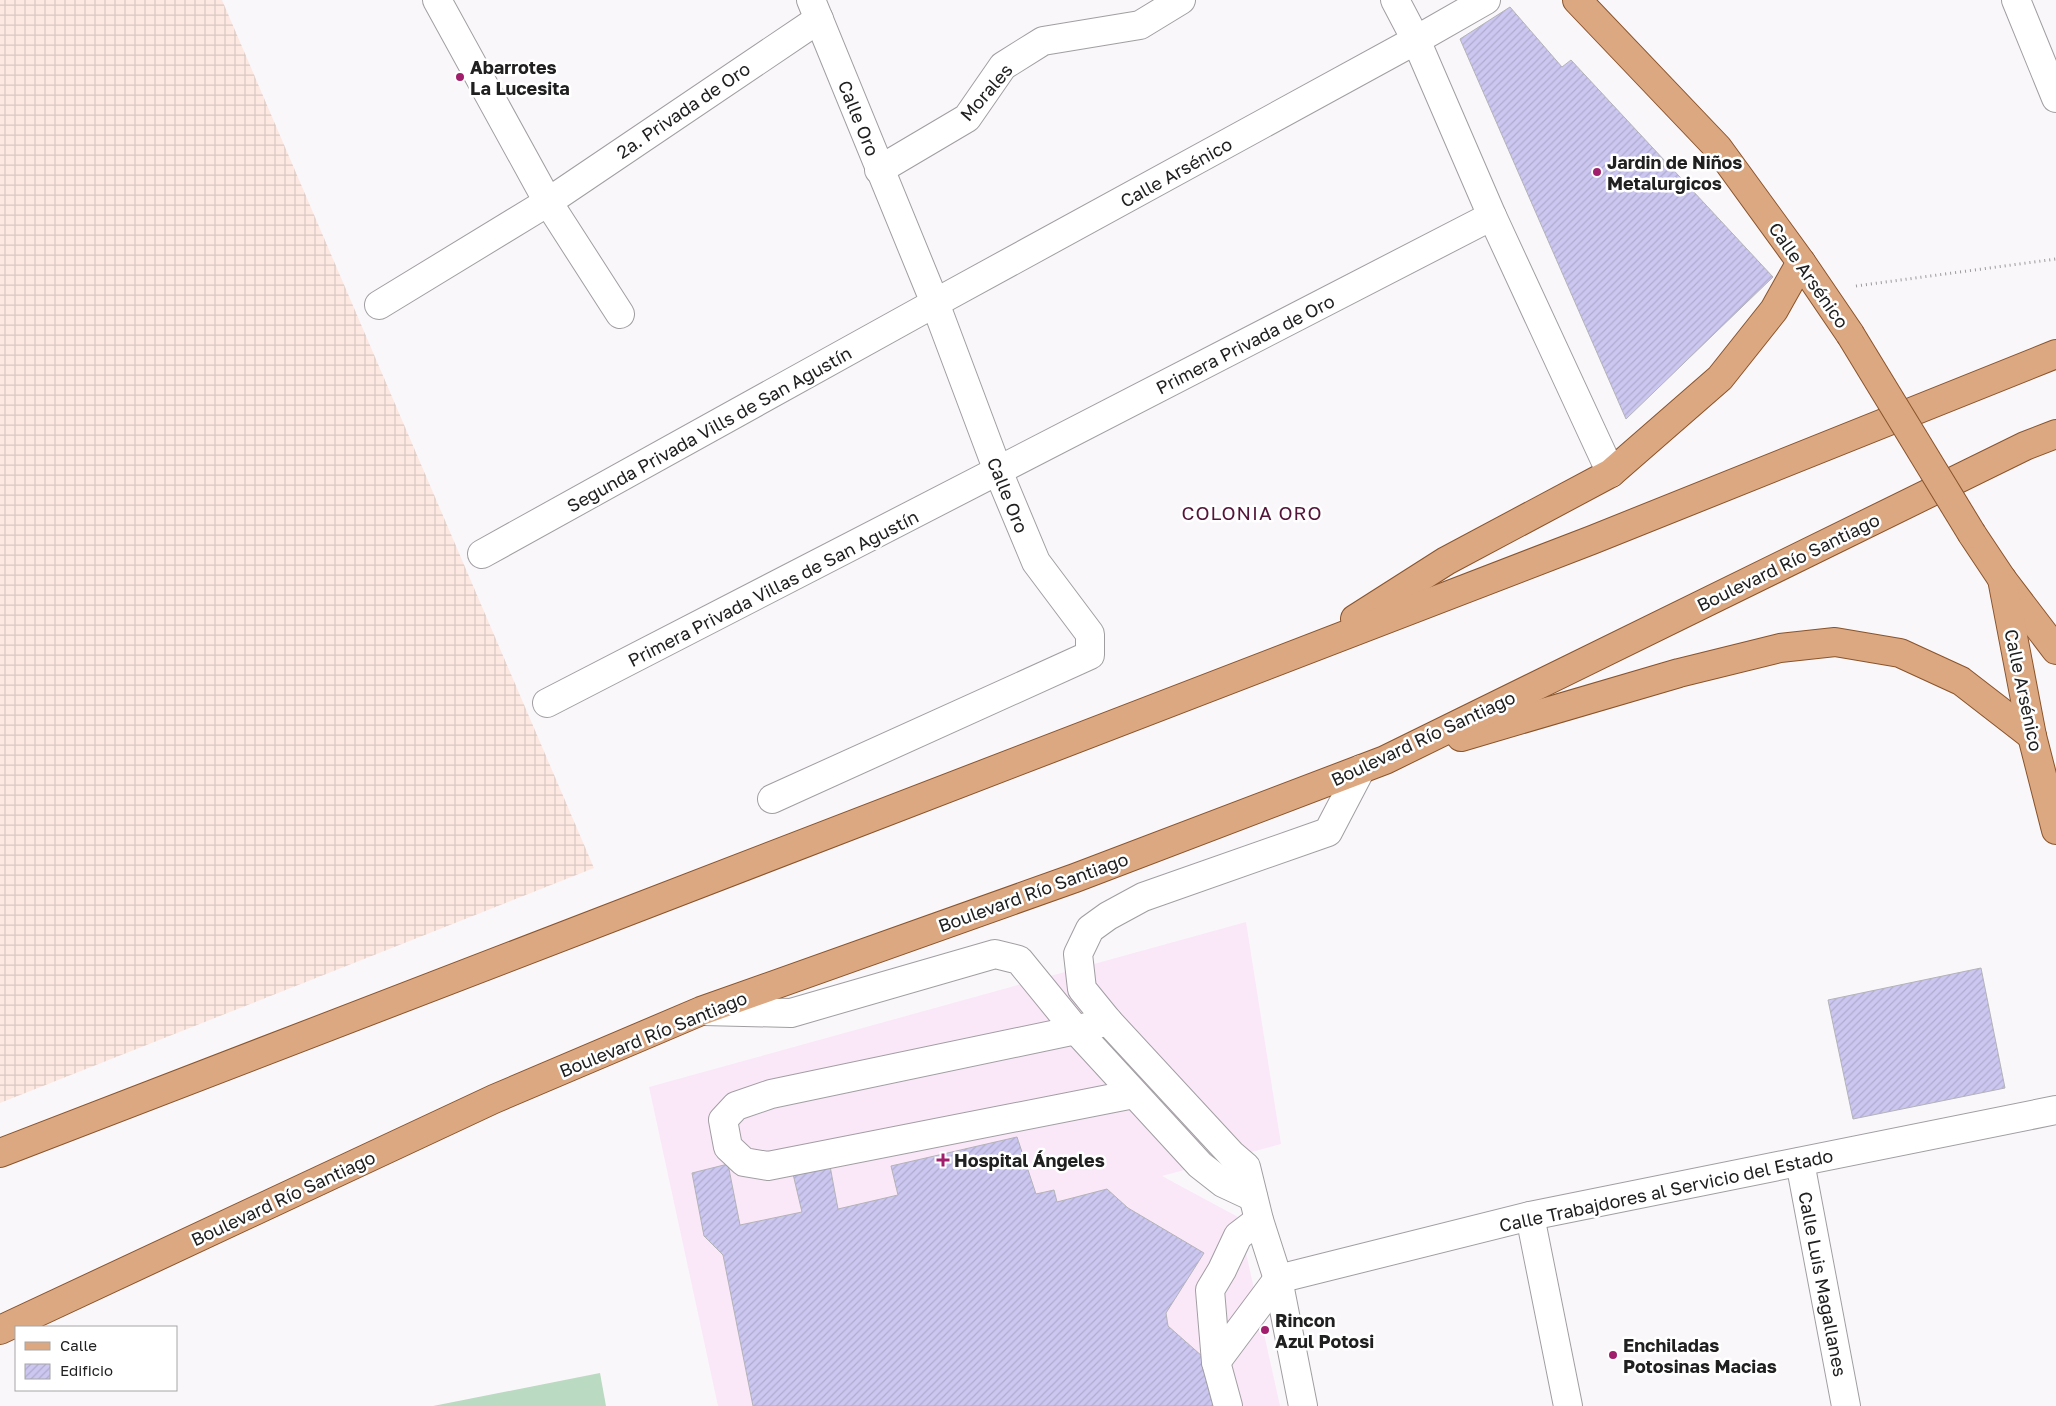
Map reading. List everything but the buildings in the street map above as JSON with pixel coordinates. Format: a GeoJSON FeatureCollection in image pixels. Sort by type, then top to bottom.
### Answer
{"type":"FeatureCollection","features":[{"type":"Feature","properties":{"kind":"main road","name":"Calle Arsénico"},"geometry":{"type":"LineString","coordinates":[[1577,0],[1718,148],[1802,262],[1850,334],[1972,534],[2002,579],[2055,645]]}},
{"type":"Feature","properties":{"kind":"main road"},"geometry":{"type":"LineString","coordinates":[[1312,648],[1446,561],[1611,473],[1720,378],[1774,310],[1802,262]]}},
{"type":"Feature","properties":{"kind":"main road"},"geometry":{"type":"LineString","coordinates":[[0,1153],[1602,536],[2056,354]]}},
{"type":"Feature","properties":{"kind":"main road","name":"Boulevard Río Santiago"},"geometry":{"type":"LineString","coordinates":[[0,1330],[494,1100],[701,1011],[1075,878],[1373,764],[2025,446],[2056,434]]}},
{"type":"Feature","properties":{"kind":"main road","name":"Calle Arsénico"},"geometry":{"type":"LineString","coordinates":[[2002,579],[2032,736],[2056,830]]}},
{"type":"Feature","properties":{"kind":"main road"},"geometry":{"type":"LineString","coordinates":[[1373,764],[1679,673],[1780,648],[1835,642],[1900,653],[1961,681],[2032,736]]}},
{"type":"Feature","properties":{"kind":"street"},"geometry":{"type":"LineString","coordinates":[[437,0],[548,202],[620,314]]}},
{"type":"Feature","properties":{"kind":"street","name":"Morales"},"geometry":{"type":"LineString","coordinates":[[879,170],[967,118],[1003,66],[1044,40],[1140,24],[1181,0]]}},
{"type":"Feature","properties":{"kind":"street"},"geometry":{"type":"LineString","coordinates":[[1395,0],[1416,40],[1492,216],[1611,473]]}},
{"type":"Feature","properties":{"kind":"street","name":"Calle Arsénico"},"geometry":{"type":"LineString","coordinates":[[935,303],[1032,252],[1486,0]]}},
{"type":"Feature","properties":{"kind":"street"},"geometry":{"type":"LineString","coordinates":[[2016,0],[2056,98]]}},
{"type":"Feature","properties":{"kind":"street","name":"2a. Privada de Oro"},"geometry":{"type":"LineString","coordinates":[[379,305],[548,202],[815,9]]}},
{"type":"Feature","properties":{"kind":"street","name":"Calle Oro"},"geometry":{"type":"LineString","coordinates":[[772,799],[1090,655],[1090,634],[1036,562],[998,472],[935,303],[879,170],[815,9]]}},
{"type":"Feature","properties":{"kind":"street","name":"Primera Privada de Oro"},"geometry":{"type":"LineString","coordinates":[[998,472],[1492,216]]}},
{"type":"Feature","properties":{"kind":"street","name":"Segunda Privada Vills de San Agustín"},"geometry":{"type":"LineString","coordinates":[[482,554],[935,303]]}},
{"type":"Feature","properties":{"kind":"street","name":"Primera Privada Villas de San Agustín"},"geometry":{"type":"LineString","coordinates":[[547,703],[998,472]]}},
{"type":"Feature","properties":{"kind":"street"},"geometry":{"type":"LineString","coordinates":[[1303,1406],[1278,1278],[1256,1208],[1246,1167],[1232,1155],[1108,1021],[1082,988],[1078,954],[1090,929],[1108,916],[1144,897],[1328,832],[1373,764]]}},
{"type":"Feature","properties":{"kind":"street"},"geometry":{"type":"LineString","coordinates":[[701,1011],[791,1013],[995,954],[1020,960],[1076,1030],[1200,1165],[1256,1208]]}},
{"type":"Feature","properties":{"kind":"street"},"geometry":{"type":"LineString","coordinates":[[1108,1021],[1076,1030],[771,1094],[736,1106],[723,1120],[728,1147],[744,1162],[768,1166],[1134,1094]]}},
{"type":"Feature","properties":{"kind":"street","name":"Calle Trabajdores al Servicio del Estado"},"geometry":{"type":"LineString","coordinates":[[1278,1278],[1530,1216],[2056,1110]]}},
{"type":"Feature","properties":{"kind":"street","name":"Calle Luis Magallanes"},"geometry":{"type":"LineString","coordinates":[[1800,1162],[1846,1406]]}},
{"type":"Feature","properties":{"kind":"street"},"geometry":{"type":"LineString","coordinates":[[1228,1406],[1216,1362],[1210,1290],[1238,1236],[1256,1208]]}},
{"type":"Feature","properties":{"kind":"street"},"geometry":{"type":"LineString","coordinates":[[1530,1216],[1568,1406]]}},
{"type":"Feature","properties":{"kind":"street"},"geometry":{"type":"LineString","coordinates":[[1216,1362],[1278,1278]]}},
{"type":"Feature","properties":{"kind":"path"},"geometry":{"type":"LineString","coordinates":[[1820,290],[2056,259]]}},
{"type":"Feature","properties":{"kind":"shaded area"},"geometry":{"type":"Polygon","coordinates":[[[0,0],[222,0],[594,868],[0,1103],[0,0]]]}},
{"type":"Feature","properties":{"kind":"shaded area","name":"Hospital Ángeles"},"geometry":{"type":"Polygon","coordinates":[[[1246,922],[1281,1144],[1162,1176],[1238,1217],[1280,1406],[718,1406],[649,1087],[1246,922]]]}},
{"type":"Feature","properties":{"kind":"green space"},"geometry":{"type":"Polygon","coordinates":[[[600,1373],[606,1406],[433,1406],[600,1373]]]}},
{"type":"Feature","properties":{"kind":"place","name":"Abarrotes La Lucesita"},"geometry":{"type":"Point","coordinates":[460,77]}},
{"type":"Feature","properties":{"kind":"place","name":"Jardin de Niños Metalurgicos"},"geometry":{"type":"Point","coordinates":[1597,172]}},
{"type":"Feature","properties":{"kind":"place","name":"Hospital Ángeles"},"geometry":{"type":"Point","coordinates":[943,1160]}},
{"type":"Feature","properties":{"kind":"place","name":"Rincon Azul Potosi"},"geometry":{"type":"Point","coordinates":[1265,1330]}},
{"type":"Feature","properties":{"kind":"place","name":"Enchiladas Potosinas Macias"},"geometry":{"type":"Point","coordinates":[1613,1355]}},
{"type":"Feature","properties":{"kind":"district","name":"COLONIA ORO"},"geometry":{"type":"Point","coordinates":[1252,512]}}]}
